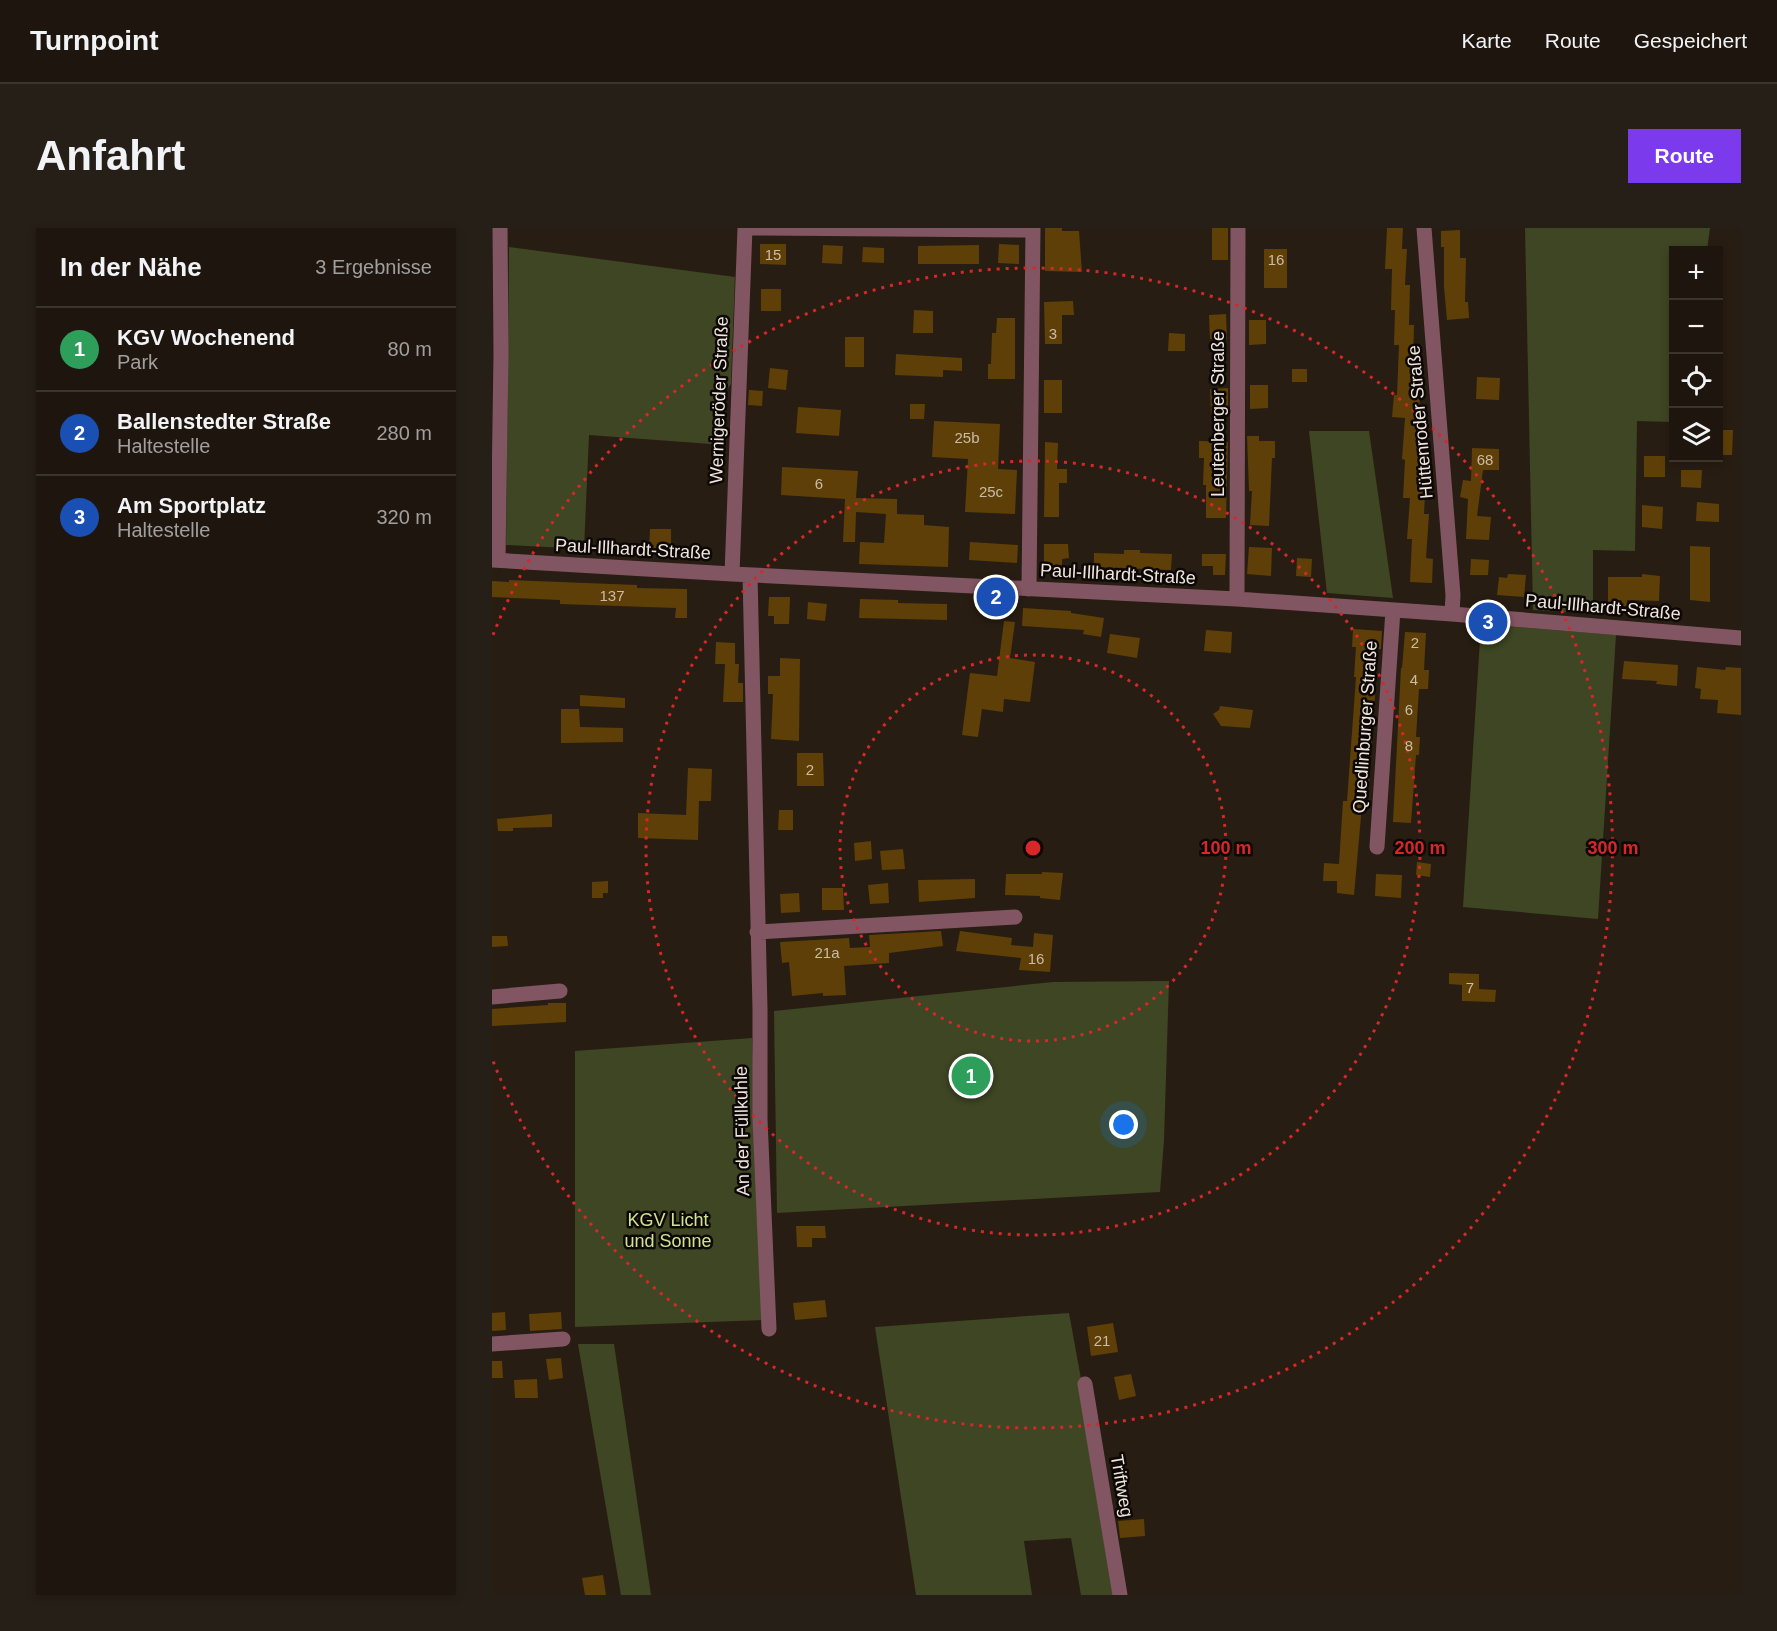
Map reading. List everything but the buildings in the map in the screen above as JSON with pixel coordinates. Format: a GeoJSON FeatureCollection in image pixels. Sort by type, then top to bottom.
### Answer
{"type":"FeatureCollection","features":[{"type":"Feature","properties":{"kind":"street"},"geometry":{"type":"LineString","coordinates":[[495,560],[501,352],[500,228]]}},
{"type":"Feature","properties":{"kind":"street"},"geometry":{"type":"LineString","coordinates":[[746,228],[1033,229],[1029,589]]}},
{"type":"Feature","properties":{"kind":"street","name":"Wernigeröder Straße"},"geometry":{"type":"LineString","coordinates":[[732,574],[746,228]]}},
{"type":"Feature","properties":{"kind":"street","name":"Leutenberger Straße"},"geometry":{"type":"LineString","coordinates":[[1237,599],[1238,228]]}},
{"type":"Feature","properties":{"kind":"street","name":"Hüttenroder Straße"},"geometry":{"type":"LineString","coordinates":[[1424,228],[1453,595],[1452,614]]}},
{"type":"Feature","properties":{"kind":"street","name":"Paul-Illhardt-Straße"},"geometry":{"type":"LineString","coordinates":[[495,560],[1237,599],[1741,638]]}},
{"type":"Feature","properties":{"kind":"street","name":"An der Füllkuhle"},"geometry":{"type":"LineString","coordinates":[[750,575],[760,1009],[759,1119],[769,1329]]}},
{"type":"Feature","properties":{"kind":"street","name":"Quedlinburger Straße"},"geometry":{"type":"LineString","coordinates":[[1377,847],[1393,610]]}},
{"type":"Feature","properties":{"kind":"street"},"geometry":{"type":"LineString","coordinates":[[757,932],[1015,917]]}},
{"type":"Feature","properties":{"kind":"street"},"geometry":{"type":"LineString","coordinates":[[492,998],[560,991]]}},
{"type":"Feature","properties":{"kind":"street"},"geometry":{"type":"LineString","coordinates":[[492,1344],[563,1339]]}},
{"type":"Feature","properties":{"kind":"street","name":"Triftweg"},"geometry":{"type":"LineString","coordinates":[[1085,1384],[1120,1595]]}},
{"type":"Feature","properties":{"kind":"green space"},"geometry":{"type":"Polygon","coordinates":[[[1525,228],[1710,228],[1708,246],[1669,246],[1669,422],[1637,421],[1635,551],[1593,550],[1593,614],[1533,610],[1525,228]]]}},
{"type":"Feature","properties":{"kind":"green space"},"geometry":{"type":"Polygon","coordinates":[[[509,247],[735,277],[731,384],[726,391],[724,445],[589,435],[584,549],[506,545],[509,247]]]}},
{"type":"Feature","properties":{"kind":"green space"},"geometry":{"type":"Polygon","coordinates":[[[1309,431],[1369,431],[1393,598],[1327,593],[1309,431]]]}},
{"type":"Feature","properties":{"kind":"green space"},"geometry":{"type":"Polygon","coordinates":[[[1481,624],[1616,635],[1598,919],[1463,907],[1481,624]]]}},
{"type":"Feature","properties":{"kind":"green space"},"geometry":{"type":"Polygon","coordinates":[[[1169,981],[1160,1192],[777,1213],[774,1011],[1053,982],[1169,981]]]}},
{"type":"Feature","properties":{"kind":"green space","name":"KGV Licht und Sonne"},"geometry":{"type":"Polygon","coordinates":[[[752,1038],[765,1320],[575,1327],[575,1051],[752,1038]]]}},
{"type":"Feature","properties":{"kind":"green space"},"geometry":{"type":"Polygon","coordinates":[[[1069,1313],[1100,1483],[1116,1595],[1081,1595],[1071,1538],[1024,1541],[1032,1595],[916,1595],[875,1327],[1069,1313]]]}},
{"type":"Feature","properties":{"kind":"green space"},"geometry":{"type":"Polygon","coordinates":[[[578,1344],[614,1344],[651,1595],[621,1595],[578,1344]]]}},
{"type":"Feature","properties":{"kind":"place","name":"Ballenstedter Straße"},"geometry":{"type":"Point","coordinates":[996,597]}},
{"type":"Feature","properties":{"kind":"place","name":"Am Sportplatz"},"geometry":{"type":"Point","coordinates":[1488,622]}},
{"type":"Feature","properties":{"kind":"place","name":"KGV Wochenend"},"geometry":{"type":"Point","coordinates":[971,1076]}}]}
